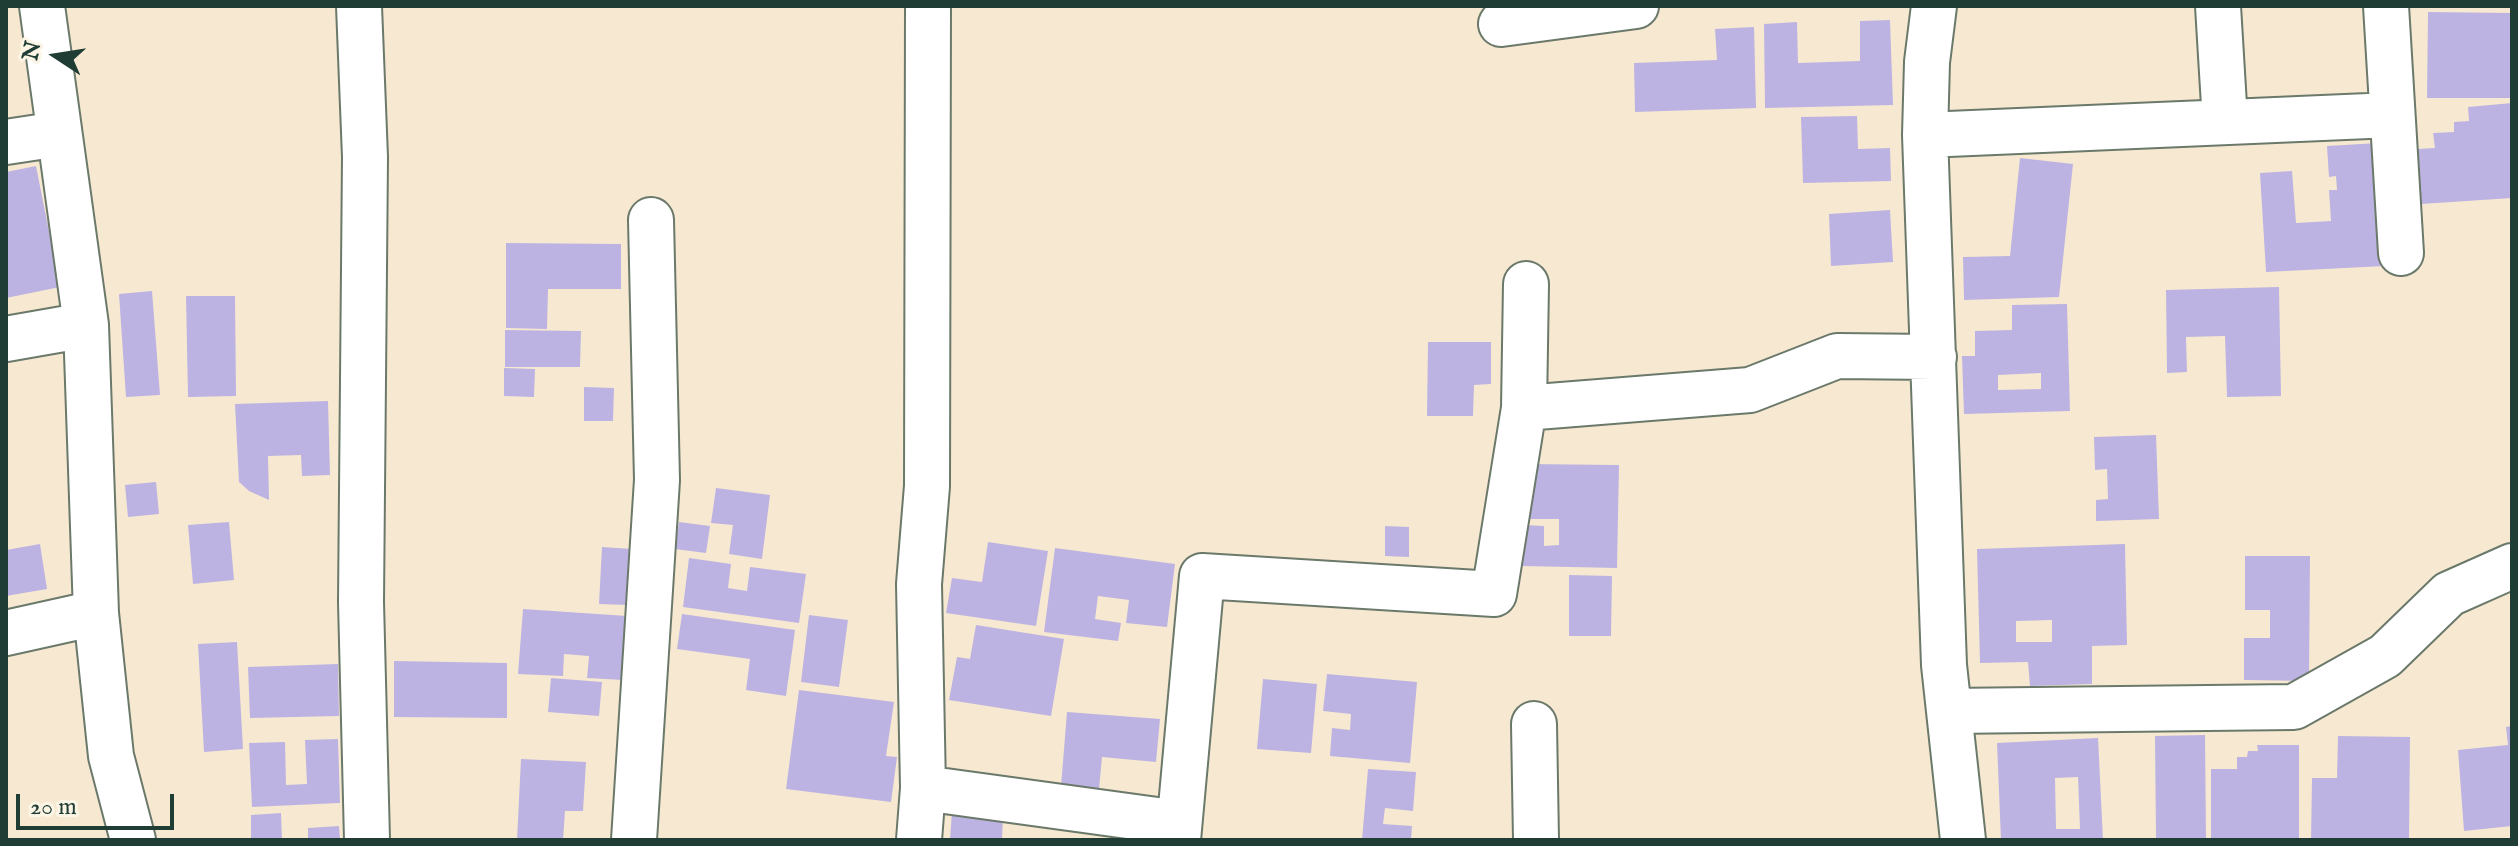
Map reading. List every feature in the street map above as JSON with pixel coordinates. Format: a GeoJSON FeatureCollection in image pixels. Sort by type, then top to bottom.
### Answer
{"type":"FeatureCollection","features":[{"type":"Feature","properties":{"kind":"street"},"geometry":{"type":"LineString","coordinates":[[42,6],[86,325],[96,613],[111,756],[133,840]]}},
{"type":"Feature","properties":{"kind":"street"},"geometry":{"type":"LineString","coordinates":[[359,6],[365,157],[361,602],[367,840]]}},
{"type":"Feature","properties":{"kind":"street"},"geometry":{"type":"LineString","coordinates":[[919,840],[923,788],[919,584],[927,486],[928,6]]}},
{"type":"Feature","properties":{"kind":"street"},"geometry":{"type":"LineString","coordinates":[[1501,24],[1636,6]]}},
{"type":"Feature","properties":{"kind":"street"},"geometry":{"type":"LineString","coordinates":[[1934,6],[1927,62],[1925,135],[1944,665],[1963,840]]}},
{"type":"Feature","properties":{"kind":"street"},"geometry":{"type":"LineString","coordinates":[[2218,6],[2225,122]]}},
{"type":"Feature","properties":{"kind":"street"},"geometry":{"type":"LineString","coordinates":[[2386,6],[2401,253]]}},
{"type":"Feature","properties":{"kind":"street"},"geometry":{"type":"LineString","coordinates":[[1925,135],[2392,115]]}},
{"type":"Feature","properties":{"kind":"street"},"geometry":{"type":"LineString","coordinates":[[6,142],[59,134]]}},
{"type":"Feature","properties":{"kind":"street"},"geometry":{"type":"LineString","coordinates":[[634,840],[657,480],[651,220]]}},
{"type":"Feature","properties":{"kind":"street"},"geometry":{"type":"LineString","coordinates":[[923,788],[1178,832],[1202,576],[1494,594],[1524,408],[1526,284]]}},
{"type":"Feature","properties":{"kind":"street"},"geometry":{"type":"LineString","coordinates":[[6,339],[86,325]]}},
{"type":"Feature","properties":{"kind":"street"},"geometry":{"type":"LineString","coordinates":[[1524,408],[1750,390],[1837,356],[1934,357]]}},
{"type":"Feature","properties":{"kind":"street"},"geometry":{"type":"LineString","coordinates":[[1949,711],[2294,707],[2385,656],[2449,594],[2512,566]]}},
{"type":"Feature","properties":{"kind":"street"},"geometry":{"type":"LineString","coordinates":[[6,633],[96,613]]}},
{"type":"Feature","properties":{"kind":"street"},"geometry":{"type":"LineString","coordinates":[[1534,724],[1536,840]]}},
{"type":"Feature","properties":{"kind":"building"},"geometry":{"type":"Polygon","coordinates":[[[2428,12],[2512,13],[2512,98],[2427,98],[2428,12]]]}},
{"type":"Feature","properties":{"kind":"building"},"geometry":{"type":"Polygon","coordinates":[[[1890,20],[1893,105],[1765,108],[1764,24],[1797,22],[1798,63],[1860,61],[1860,21],[1890,20]]]}},
{"type":"Feature","properties":{"kind":"building"},"geometry":{"type":"Polygon","coordinates":[[[1754,27],[1756,108],[1635,112],[1634,63],[1717,60],[1715,29],[1754,27]]]}},
{"type":"Feature","properties":{"kind":"building"},"geometry":{"type":"Polygon","coordinates":[[[2512,103],[2512,198],[2421,204],[2418,149],[2435,148],[2433,133],[2454,132],[2454,122],[2469,121],[2468,107],[2512,103]]]}},
{"type":"Feature","properties":{"kind":"building"},"geometry":{"type":"Polygon","coordinates":[[[1857,116],[1858,149],[1890,148],[1891,181],[1803,183],[1801,117],[1857,116]]]}},
{"type":"Feature","properties":{"kind":"building"},"geometry":{"type":"Polygon","coordinates":[[[2378,143],[2384,266],[2266,272],[2260,173],[2292,171],[2296,223],[2331,221],[2329,190],[2337,190],[2336,176],[2329,177],[2327,146],[2378,143]]]}},
{"type":"Feature","properties":{"kind":"building"},"geometry":{"type":"Polygon","coordinates":[[[2020,158],[2073,164],[2059,297],[1964,300],[1963,257],[2010,256],[2020,158]]]}},
{"type":"Feature","properties":{"kind":"building"},"geometry":{"type":"Polygon","coordinates":[[[36,166],[60,287],[6,298],[6,172],[36,166]]]}},
{"type":"Feature","properties":{"kind":"building"},"geometry":{"type":"Polygon","coordinates":[[[1890,210],[1893,262],[1831,266],[1829,214],[1890,210]]]}},
{"type":"Feature","properties":{"kind":"building"},"geometry":{"type":"Polygon","coordinates":[[[506,243],[621,244],[621,289],[548,289],[547,329],[506,328],[506,243]]]}},
{"type":"Feature","properties":{"kind":"building"},"geometry":{"type":"Polygon","coordinates":[[[2279,287],[2281,396],[2227,397],[2225,336],[2186,337],[2187,372],[2167,373],[2166,290],[2279,287]]]}},
{"type":"Feature","properties":{"kind":"building"},"geometry":{"type":"Polygon","coordinates":[[[152,291],[160,395],[126,397],[119,294],[152,291]]]}},
{"type":"Feature","properties":{"kind":"building"},"geometry":{"type":"Polygon","coordinates":[[[186,296],[235,296],[236,396],[188,397],[186,296]]]}},
{"type":"Feature","properties":{"kind":"building"},"geometry":{"type":"Polygon","coordinates":[[[2067,304],[2070,411],[1964,414],[1962,356],[1975,356],[1975,331],[2012,330],[2012,305],[2067,304]],[[2041,373],[1998,375],[1998,390],[2041,389],[2041,373]]]}},
{"type":"Feature","properties":{"kind":"building"},"geometry":{"type":"Polygon","coordinates":[[[505,330],[581,331],[580,367],[505,367],[505,330]]]}},
{"type":"Feature","properties":{"kind":"building"},"geometry":{"type":"Polygon","coordinates":[[[1428,342],[1491,342],[1491,384],[1474,385],[1473,416],[1427,416],[1428,342]]]}},
{"type":"Feature","properties":{"kind":"building"},"geometry":{"type":"Polygon","coordinates":[[[504,368],[535,369],[534,397],[504,396],[504,368]]]}},
{"type":"Feature","properties":{"kind":"building"},"geometry":{"type":"Polygon","coordinates":[[[584,387],[614,388],[613,421],[584,421],[584,387]]]}},
{"type":"Feature","properties":{"kind":"building"},"geometry":{"type":"Polygon","coordinates":[[[328,401],[330,475],[302,476],[301,455],[268,456],[269,500],[249,491],[239,482],[235,404],[328,401]]]}},
{"type":"Feature","properties":{"kind":"building"},"geometry":{"type":"Polygon","coordinates":[[[2156,435],[2159,519],[2096,521],[2096,500],[2108,499],[2107,469],[2095,470],[2094,437],[2156,435]]]}},
{"type":"Feature","properties":{"kind":"building"},"geometry":{"type":"Polygon","coordinates":[[[1524,464],[1619,465],[1617,568],[1522,566],[1522,525],[1544,526],[1544,546],[1559,545],[1559,519],[1523,519],[1524,464]]]}},
{"type":"Feature","properties":{"kind":"building"},"geometry":{"type":"Polygon","coordinates":[[[156,482],[159,514],[128,517],[125,485],[156,482]]]}},
{"type":"Feature","properties":{"kind":"building"},"geometry":{"type":"Polygon","coordinates":[[[716,488],[770,495],[762,559],[729,554],[733,525],[711,523],[716,488]]]}},
{"type":"Feature","properties":{"kind":"building"},"geometry":{"type":"Polygon","coordinates":[[[229,522],[234,580],[193,584],[188,525],[229,522]]]}},
{"type":"Feature","properties":{"kind":"building"},"geometry":{"type":"Polygon","coordinates":[[[679,522],[710,526],[706,553],[675,549],[679,522]]]}},
{"type":"Feature","properties":{"kind":"building"},"geometry":{"type":"Polygon","coordinates":[[[1385,526],[1409,527],[1409,557],[1385,556],[1385,526]]]}},
{"type":"Feature","properties":{"kind":"building"},"geometry":{"type":"Polygon","coordinates":[[[988,542],[1048,551],[1036,626],[946,613],[952,578],[982,582],[988,542]]]}},
{"type":"Feature","properties":{"kind":"building"},"geometry":{"type":"Polygon","coordinates":[[[40,544],[47,589],[6,596],[6,550],[40,544]]]}},
{"type":"Feature","properties":{"kind":"building"},"geometry":{"type":"Polygon","coordinates":[[[2125,544],[2127,645],[2092,646],[2092,684],[2030,686],[2028,662],[1980,663],[1977,549],[2125,544]],[[2052,620],[2016,621],[2016,642],[2052,642],[2052,620]]]}},
{"type":"Feature","properties":{"kind":"building"},"geometry":{"type":"Polygon","coordinates":[[[602,547],[632,549],[628,605],[599,604],[602,547]]]}},
{"type":"Feature","properties":{"kind":"building"},"geometry":{"type":"Polygon","coordinates":[[[1055,548],[1175,564],[1167,627],[1126,623],[1129,600],[1098,596],[1095,619],[1121,623],[1118,641],[1044,632],[1055,548]]]}},
{"type":"Feature","properties":{"kind":"building"},"geometry":{"type":"Polygon","coordinates":[[[2245,556],[2310,556],[2309,681],[2244,680],[2244,638],[2270,638],[2270,610],[2245,610],[2245,556]]]}},
{"type":"Feature","properties":{"kind":"building"},"geometry":{"type":"Polygon","coordinates":[[[689,558],[731,564],[728,588],[747,591],[750,567],[806,574],[799,623],[683,607],[689,558]]]}},
{"type":"Feature","properties":{"kind":"building"},"geometry":{"type":"Polygon","coordinates":[[[1569,575],[1612,576],[1611,636],[1569,636],[1569,575]]]}},
{"type":"Feature","properties":{"kind":"building"},"geometry":{"type":"Polygon","coordinates":[[[523,609],[627,616],[623,680],[587,678],[589,656],[564,654],[563,676],[518,674],[523,609]]]}},
{"type":"Feature","properties":{"kind":"building"},"geometry":{"type":"Polygon","coordinates":[[[682,614],[795,630],[786,696],[746,690],[750,659],[677,649],[682,614]]]}},
{"type":"Feature","properties":{"kind":"building"},"geometry":{"type":"Polygon","coordinates":[[[809,615],[848,620],[839,687],[801,682],[809,615]]]}},
{"type":"Feature","properties":{"kind":"building"},"geometry":{"type":"Polygon","coordinates":[[[976,625],[1064,639],[1051,716],[949,700],[957,657],[970,659],[976,625]]]}},
{"type":"Feature","properties":{"kind":"building"},"geometry":{"type":"Polygon","coordinates":[[[237,642],[243,749],[204,752],[198,644],[237,642]]]}},
{"type":"Feature","properties":{"kind":"building"},"geometry":{"type":"Polygon","coordinates":[[[394,661],[507,663],[507,718],[394,717],[394,661]]]}},
{"type":"Feature","properties":{"kind":"building"},"geometry":{"type":"Polygon","coordinates":[[[338,664],[339,716],[250,718],[248,667],[338,664]]]}},
{"type":"Feature","properties":{"kind":"building"},"geometry":{"type":"Polygon","coordinates":[[[1327,674],[1417,682],[1410,763],[1330,756],[1332,728],[1350,730],[1351,714],[1323,711],[1327,674]]]}},
{"type":"Feature","properties":{"kind":"building"},"geometry":{"type":"Polygon","coordinates":[[[551,678],[602,682],[599,716],[548,712],[551,678]]]}},
{"type":"Feature","properties":{"kind":"building"},"geometry":{"type":"Polygon","coordinates":[[[1263,679],[1317,684],[1311,753],[1257,749],[1263,679]]]}},
{"type":"Feature","properties":{"kind":"building"},"geometry":{"type":"Polygon","coordinates":[[[799,690],[894,702],[886,756],[897,757],[891,802],[786,789],[799,690]]]}},
{"type":"Feature","properties":{"kind":"building"},"geometry":{"type":"Polygon","coordinates":[[[1067,712],[1160,719],[1156,762],[1102,757],[1099,789],[1061,786],[1067,712]]]}},
{"type":"Feature","properties":{"kind":"building"},"geometry":{"type":"Polygon","coordinates":[[[2512,726],[2512,826],[2464,831],[2458,750],[2508,745],[2506,727],[2512,726]]]}},
{"type":"Feature","properties":{"kind":"building"},"geometry":{"type":"Polygon","coordinates":[[[2205,735],[2206,840],[2156,840],[2155,736],[2205,735]]]}},
{"type":"Feature","properties":{"kind":"building"},"geometry":{"type":"Polygon","coordinates":[[[2338,736],[2410,737],[2409,840],[2311,840],[2312,778],[2337,778],[2338,736]]]}},
{"type":"Feature","properties":{"kind":"building"},"geometry":{"type":"Polygon","coordinates":[[[2098,738],[2103,840],[2001,840],[1997,743],[2098,738]],[[2078,777],[2055,778],[2056,829],[2080,829],[2078,777]]]}},
{"type":"Feature","properties":{"kind":"building"},"geometry":{"type":"Polygon","coordinates":[[[338,739],[340,803],[252,807],[249,743],[285,742],[286,785],[307,784],[305,740],[338,739]]]}},
{"type":"Feature","properties":{"kind":"building"},"geometry":{"type":"Polygon","coordinates":[[[2257,745],[2299,745],[2299,840],[2211,840],[2211,769],[2237,769],[2237,757],[2247,757],[2248,751],[2258,751],[2257,745]]]}},
{"type":"Feature","properties":{"kind":"building"},"geometry":{"type":"Polygon","coordinates":[[[521,759],[586,762],[583,811],[565,811],[563,840],[517,840],[521,759]]]}},
{"type":"Feature","properties":{"kind":"building"},"geometry":{"type":"Polygon","coordinates":[[[1368,769],[1416,772],[1413,811],[1385,808],[1383,824],[1412,826],[1411,840],[1362,840],[1368,769]]]}},
{"type":"Feature","properties":{"kind":"building"},"geometry":{"type":"Polygon","coordinates":[[[952,811],[1003,815],[1002,840],[950,840],[952,811]]]}},
{"type":"Feature","properties":{"kind":"building"},"geometry":{"type":"Polygon","coordinates":[[[281,813],[282,840],[251,840],[251,815],[281,813]]]}},
{"type":"Feature","properties":{"kind":"building"},"geometry":{"type":"Polygon","coordinates":[[[339,826],[340,840],[308,840],[308,828],[339,826]]]}}]}
